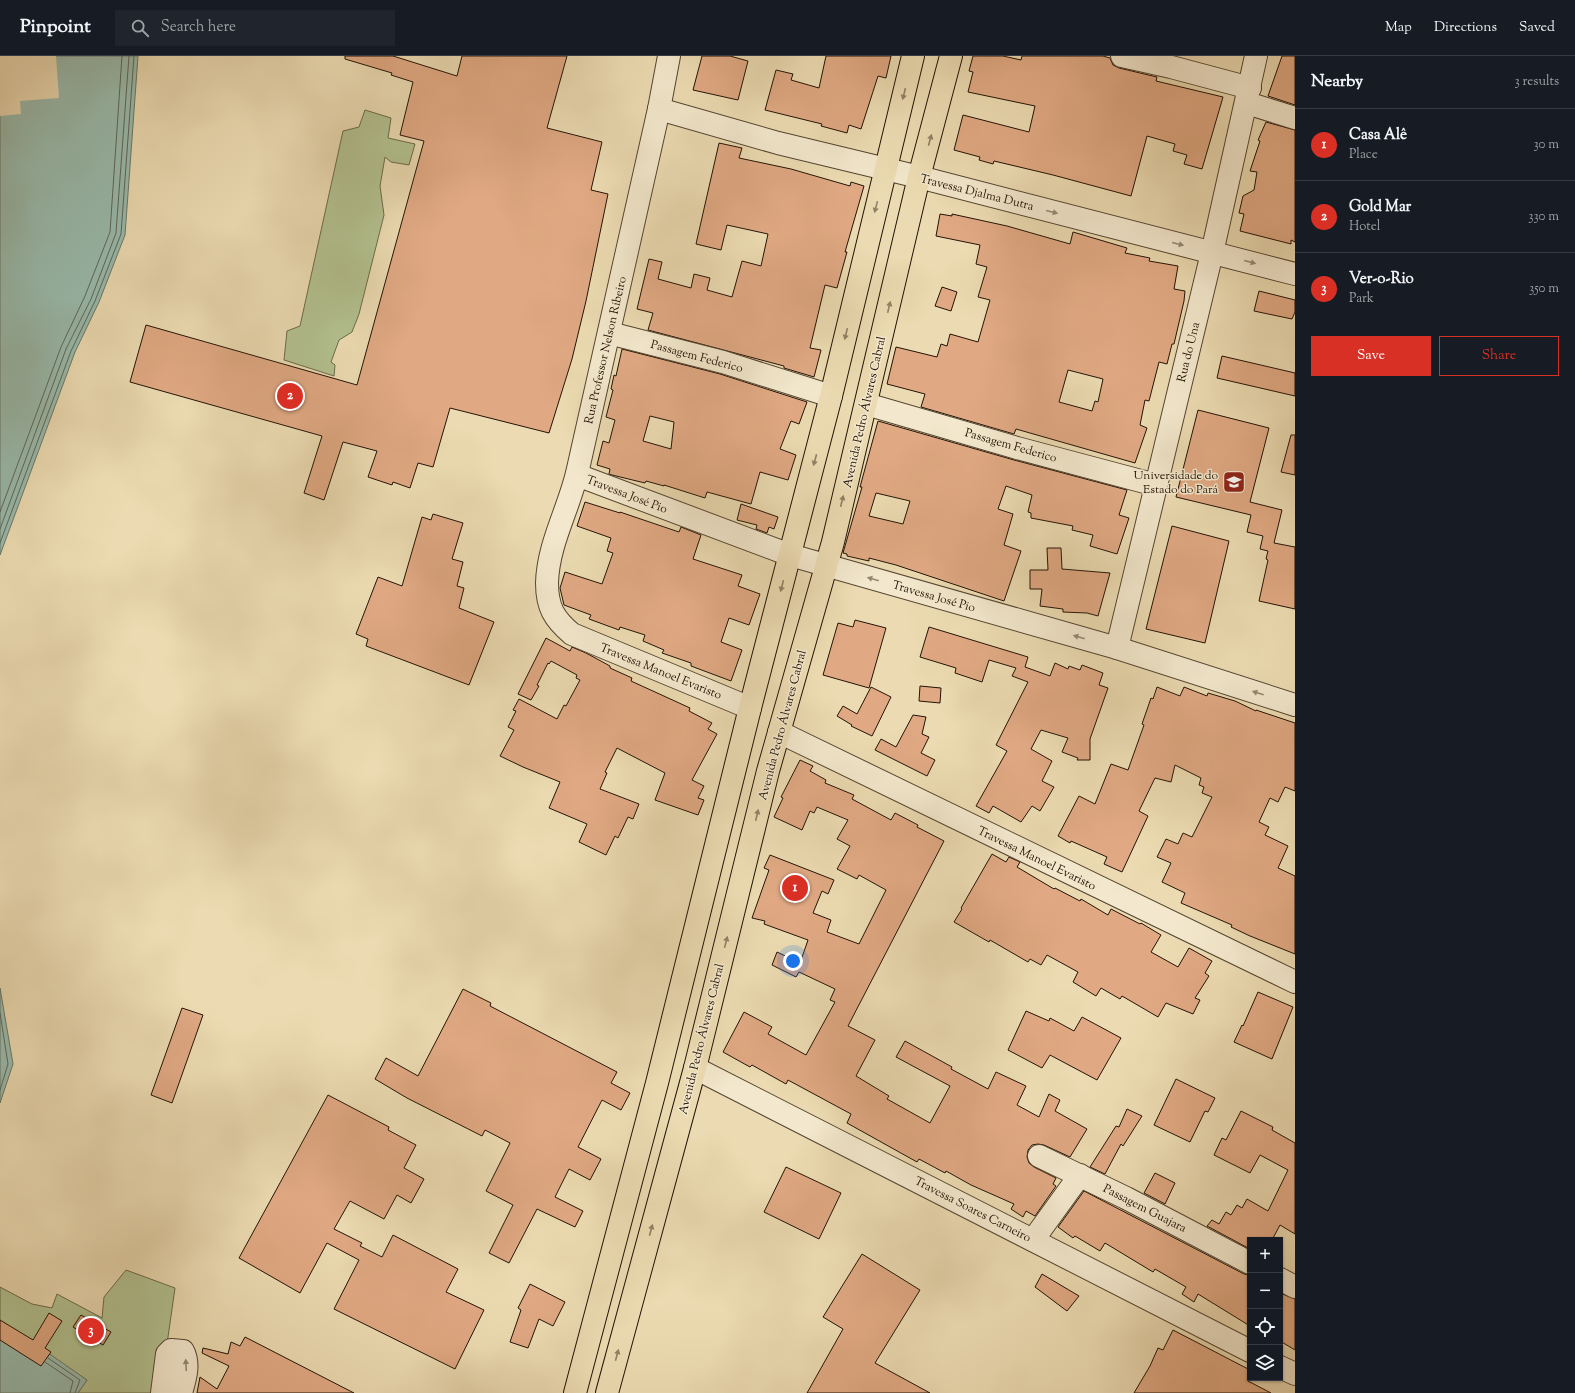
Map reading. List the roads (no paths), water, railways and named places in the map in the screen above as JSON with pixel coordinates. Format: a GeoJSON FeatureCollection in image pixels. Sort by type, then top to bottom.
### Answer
{"type":"FeatureCollection","features":[{"type":"Feature","properties":{"kind":"main road"},"geometry":{"type":"LineString","coordinates":[[575,1393],[657,1083],[750,708],[831,396],[914,56]]}},
{"type":"Feature","properties":{"kind":"main road","name":"Avenida Pedro Álvares Cabral"},"geometry":{"type":"LineString","coordinates":[[607,1393],[695,1068],[768,771],[826,566],[919,178],[950,56]]}},
{"type":"Feature","properties":{"kind":"main road"},"geometry":{"type":"LineString","coordinates":[[750,708],[763,714],[768,721],[765,759],[768,771]]}},
{"type":"Feature","properties":{"kind":"street","name":"Rua Professor Nelson Ribeiro"},"geometry":{"type":"LineString","coordinates":[[572,634],[561,625],[553,614],[548,600],[547,582],[550,561],[577,475],[659,109],[669,56]]}},
{"type":"Feature","properties":{"kind":"street"},"geometry":{"type":"LineString","coordinates":[[1122,56],[1171,67],[1248,95],[1295,118]]}},
{"type":"Feature","properties":{"kind":"street","name":"Rua do Una"},"geometry":{"type":"LineString","coordinates":[[1117,648],[1212,253],[1256,56]]}},
{"type":"Feature","properties":{"kind":"street","name":"Travessa Djalma Dutra"},"geometry":{"type":"LineString","coordinates":[[659,109],[778,143],[886,169],[1295,274]]}},
{"type":"Feature","properties":{"kind":"street","name":"Passagem Federico"},"geometry":{"type":"LineString","coordinates":[[608,333],[723,362],[831,396]]}},
{"type":"Feature","properties":{"kind":"street","name":"Passagem Federico"},"geometry":{"type":"LineString","coordinates":[[866,404],[1156,485]]}},
{"type":"Feature","properties":{"kind":"street","name":"Travessa José Pio"},"geometry":{"type":"LineString","coordinates":[[577,475],[790,555],[1117,648],[1295,706]]}},
{"type":"Feature","properties":{"kind":"street","name":"Travessa Manoel Evaristo"},"geometry":{"type":"LineString","coordinates":[[572,634],[750,708]]}},
{"type":"Feature","properties":{"kind":"street","name":"Travessa Manoel Evaristo"},"geometry":{"type":"LineString","coordinates":[[779,732],[1295,982]]}},
{"type":"Feature","properties":{"kind":"street","name":"Travessa Soares Carneiro"},"geometry":{"type":"LineString","coordinates":[[695,1068],[1247,1349]]}},
{"type":"Feature","properties":{"kind":"street","name":"Passagem Guajara"},"geometry":{"type":"LineString","coordinates":[[1039,1156],[1080,1175],[1247,1261]]}},
{"type":"Feature","properties":{"kind":"street"},"geometry":{"type":"LineString","coordinates":[[1033,1240],[1080,1175]]}},
{"type":"Feature","properties":{"kind":"street"},"geometry":{"type":"LineString","coordinates":[[1283,1280],[1295,1286]]}},
{"type":"Feature","properties":{"kind":"street"},"geometry":{"type":"LineString","coordinates":[[162,1393],[167,1354],[171,1350],[182,1350],[185,1356],[187,1371],[181,1393]]}},
{"type":"Feature","properties":{"kind":"street"},"geometry":{"type":"LineString","coordinates":[[1283,1368],[1295,1374]]}},
{"type":"Feature","properties":{"kind":"water"},"geometry":{"type":"Polygon","coordinates":[[[0,56],[138,56],[125,235],[99,302],[75,352],[0,555],[0,56]]]}},
{"type":"Feature","properties":{"kind":"water"},"geometry":{"type":"Polygon","coordinates":[[[0,988],[13,1064],[0,1103],[0,988]]]}},
{"type":"Feature","properties":{"kind":"water"},"geometry":{"type":"Polygon","coordinates":[[[0,1324],[18,1332],[87,1380],[78,1393],[0,1393],[0,1324]]]}},
{"type":"Feature","properties":{"kind":"place","name":"Gold Mar"},"geometry":{"type":"Point","coordinates":[290,396]}},
{"type":"Feature","properties":{"kind":"place","name":"Universidade do Estado do Pará"},"geometry":{"type":"Point","coordinates":[1234,482]}},
{"type":"Feature","properties":{"kind":"place","name":"Casa Alê"},"geometry":{"type":"Point","coordinates":[795,888]}},
{"type":"Feature","properties":{"kind":"place","name":"Ver-o-Rio"},"geometry":{"type":"Point","coordinates":[91,1331]}}]}
